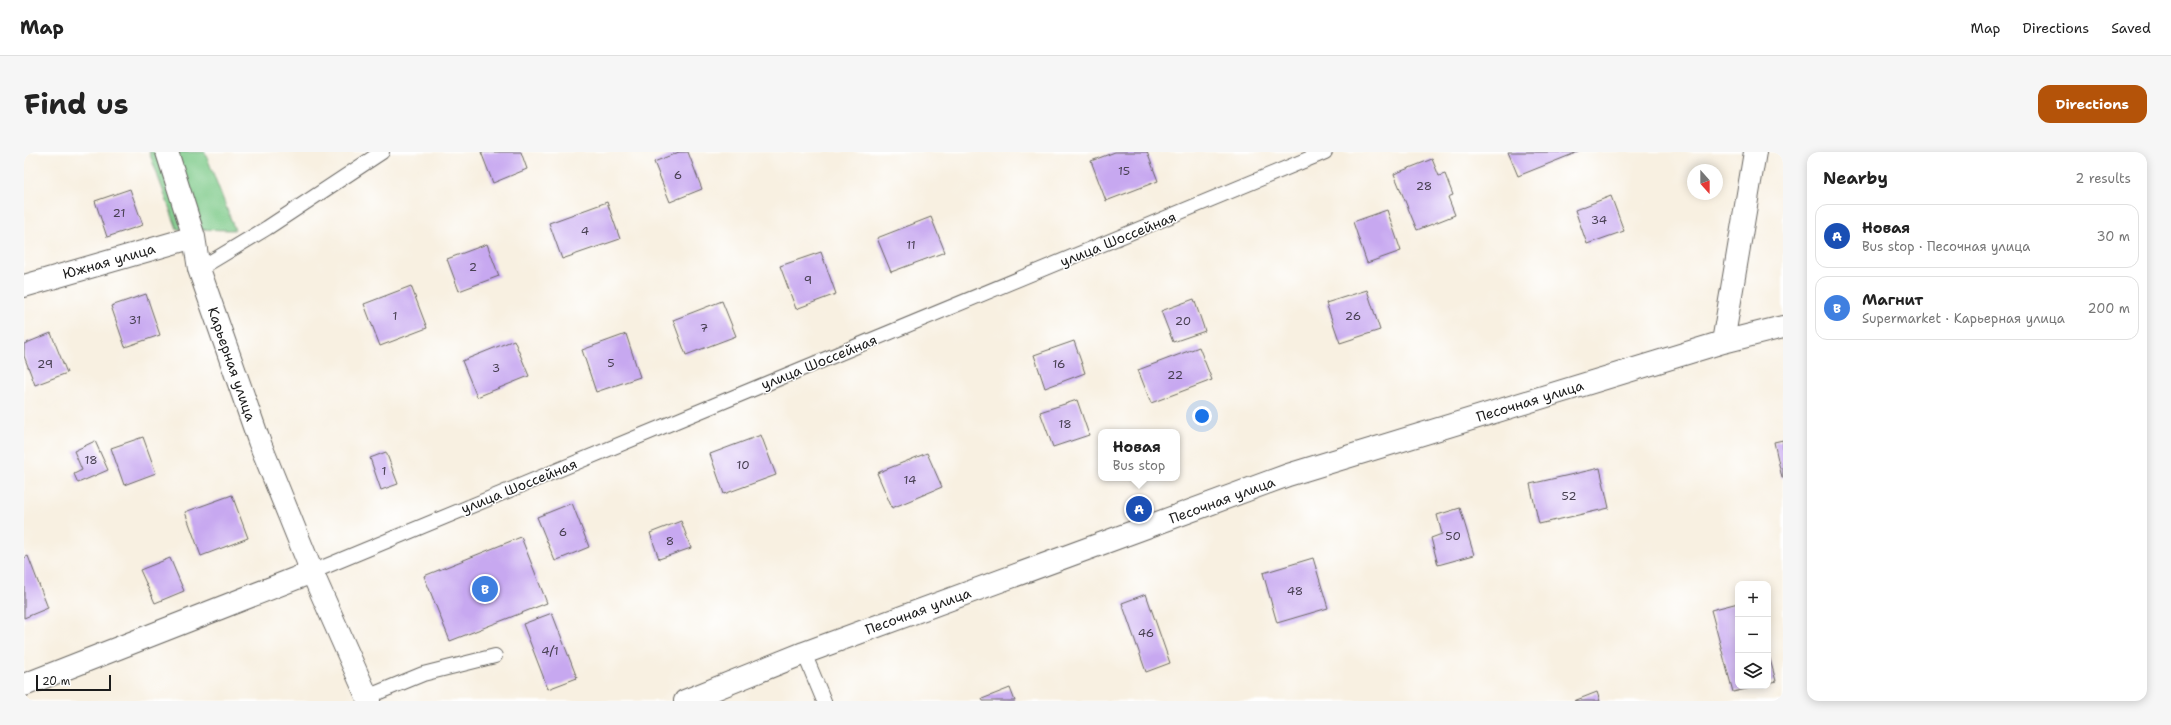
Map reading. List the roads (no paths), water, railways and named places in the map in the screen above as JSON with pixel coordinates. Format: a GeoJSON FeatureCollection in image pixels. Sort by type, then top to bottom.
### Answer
{"type":"FeatureCollection","features":[{"type":"Feature","properties":{"kind":"street","name":"Карьерная улица"},"geometry":{"type":"LineString","coordinates":[[167,152],[194,237],[199,269],[259,441],[312,572],[368,699]]}},
{"type":"Feature","properties":{"kind":"street"},"geometry":{"type":"LineString","coordinates":[[1723,342],[1755,152]]}},
{"type":"Feature","properties":{"kind":"street","name":"Южная улица"},"geometry":{"type":"LineString","coordinates":[[24,286],[194,237]]}},
{"type":"Feature","properties":{"kind":"street","name":"Песочная улица"},"geometry":{"type":"LineString","coordinates":[[685,701],[804,653],[1288,475],[1723,342],[1783,327]]}},
{"type":"Feature","properties":{"kind":"street"},"geometry":{"type":"LineString","coordinates":[[24,685],[312,572]]}},
{"type":"Feature","properties":{"kind":"lane"},"geometry":{"type":"LineString","coordinates":[[199,269],[268,228],[382,152]]}},
{"type":"Feature","properties":{"kind":"lane","name":"улица Шоссейная"},"geometry":{"type":"LineString","coordinates":[[312,572],[1326,152]]}},
{"type":"Feature","properties":{"kind":"lane"},"geometry":{"type":"LineString","coordinates":[[804,653],[824,701]]}},
{"type":"Feature","properties":{"kind":"lane"},"geometry":{"type":"LineString","coordinates":[[368,699],[423,674],[494,656]]}},
{"type":"Feature","properties":{"kind":"place","name":"Новая"},"geometry":{"type":"Point","coordinates":[1139,509]}},
{"type":"Feature","properties":{"kind":"place","name":"Магнит"},"geometry":{"type":"Point","coordinates":[485,589]}}]}
